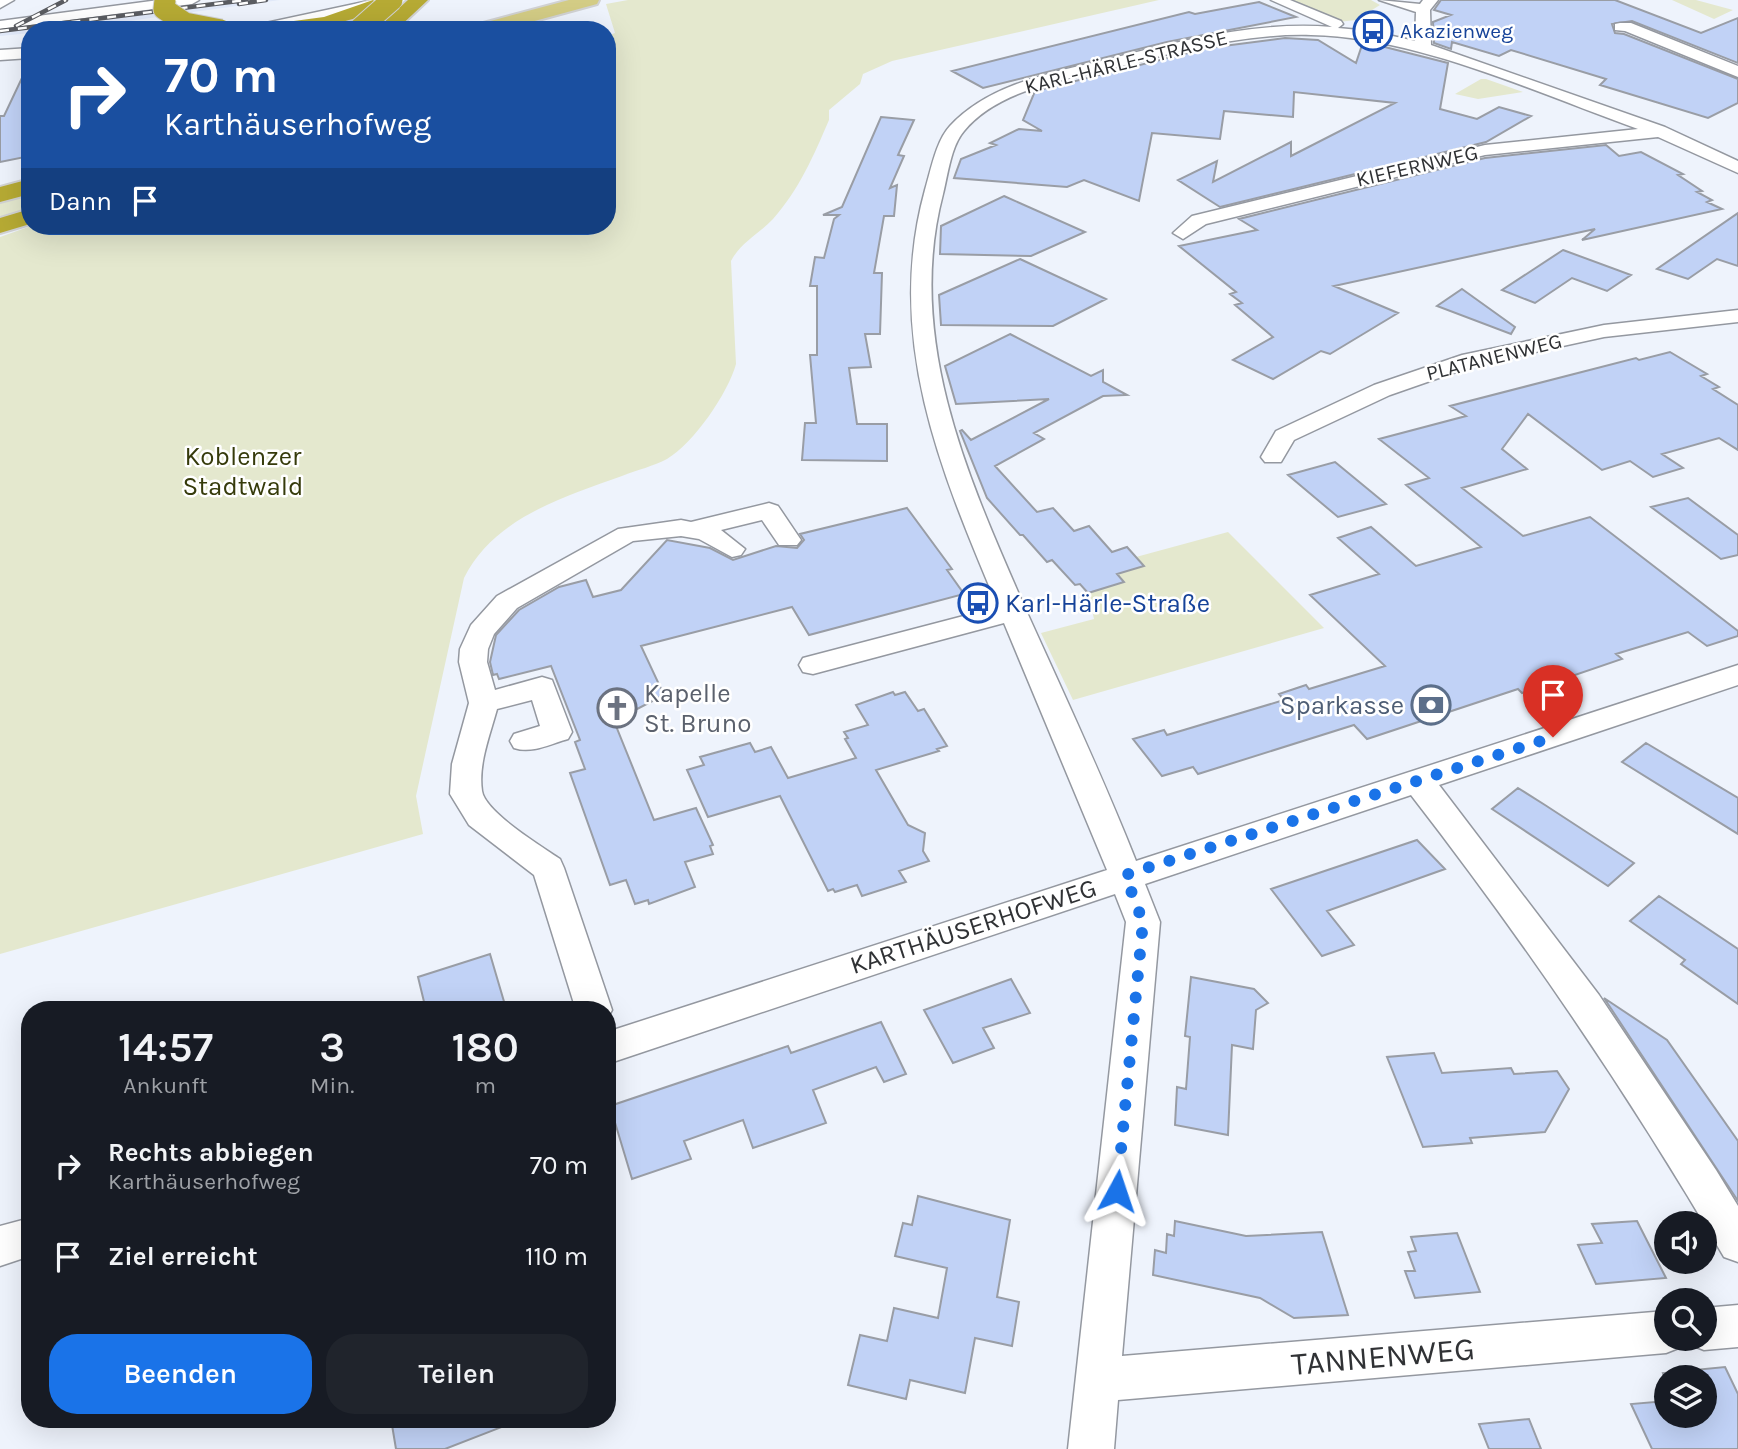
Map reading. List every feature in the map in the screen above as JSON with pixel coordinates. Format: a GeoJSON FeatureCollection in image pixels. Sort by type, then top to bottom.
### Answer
{"type":"FeatureCollection","features":[{"type":"Feature","properties":{"kind":"highway"},"geometry":{"type":"LineString","coordinates":[[330,21],[386,0]]}},
{"type":"Feature","properties":{"kind":"highway"},"geometry":{"type":"LineString","coordinates":[[368,21],[393,0]]}},
{"type":"Feature","properties":{"kind":"highway"},"geometry":{"type":"LineString","coordinates":[[394,21],[419,0]]}},
{"type":"Feature","properties":{"kind":"highway"},"geometry":{"type":"LineString","coordinates":[[166,2],[164,9],[174,19],[183,21]]}},
{"type":"Feature","properties":{"kind":"highway"},"geometry":{"type":"LineString","coordinates":[[0,195],[21,189]]}},
{"type":"Feature","properties":{"kind":"highway"},"geometry":{"type":"LineString","coordinates":[[0,226],[21,219]]}},
{"type":"Feature","properties":{"kind":"main road"},"geometry":{"type":"LineString","coordinates":[[512,21],[590,0]]}},
{"type":"Feature","properties":{"kind":"street"},"geometry":{"type":"LineString","coordinates":[[0,4],[7,0]]}},
{"type":"Feature","properties":{"kind":"street"},"geometry":{"type":"LineString","coordinates":[[0,10],[18,4],[133,0]]}},
{"type":"Feature","properties":{"kind":"street"},"geometry":{"type":"LineString","coordinates":[[73,18],[105,1],[118,6],[192,0]]}},
{"type":"Feature","properties":{"kind":"street"},"geometry":{"type":"LineString","coordinates":[[294,21],[393,0]]}},
{"type":"Feature","properties":{"kind":"street"},"geometry":{"type":"LineString","coordinates":[[1278,0],[1328,20],[1348,32]]}},
{"type":"Feature","properties":{"kind":"street"},"geometry":{"type":"LineString","coordinates":[[1386,0],[1427,5],[1423,47]]}},
{"type":"Feature","properties":{"kind":"street"},"geometry":{"type":"LineString","coordinates":[[42,21],[166,2]]}},
{"type":"Feature","properties":{"kind":"street"},"geometry":{"type":"LineString","coordinates":[[0,25],[21,23]]}},
{"type":"Feature","properties":{"kind":"street"},"geometry":{"type":"LineString","coordinates":[[1619,27],[1626,26],[1738,72]]}},
{"type":"Feature","properties":{"kind":"street","name":"KARL-HÄRLE-STRASSE"},"geometry":{"type":"LineString","coordinates":[[1091,1449],[1143,922],[960,488],[927,370],[920,297],[924,229],[942,162],[955,131],[985,104],[1011,91],[1155,52],[1244,33],[1348,32],[1423,47],[1659,131],[1738,168]]}},
{"type":"Feature","properties":{"kind":"street"},"geometry":{"type":"LineString","coordinates":[[0,55],[21,54]]}},
{"type":"Feature","properties":{"kind":"street","name":"KIEFERNWEG"},"geometry":{"type":"LineString","coordinates":[[1183,233],[1199,220],[1485,150],[1659,131]]}},
{"type":"Feature","properties":{"kind":"street","name":"PLATANENWEG"},"geometry":{"type":"LineString","coordinates":[[1273,457],[1284,436],[1382,390],[1470,360],[1604,331],[1738,316]]}},
{"type":"Feature","properties":{"kind":"street"},"geometry":{"type":"LineString","coordinates":[[691,530],[769,511],[788,540]]}},
{"type":"Feature","properties":{"kind":"street"},"geometry":{"type":"LineString","coordinates":[[591,1001],[548,868],[480,817],[466,794],[467,764],[484,703],[473,662],[474,649],[481,631],[507,602],[627,534],[664,528],[691,530],[707,533],[732,548]]}},
{"type":"Feature","properties":{"kind":"street"},"geometry":{"type":"LineString","coordinates":[[813,665],[1012,612]]}},
{"type":"Feature","properties":{"kind":"street","name":"KARTHÄUSERHOFWEG"},"geometry":{"type":"LineString","coordinates":[[616,1045],[1738,675]]}},
{"type":"Feature","properties":{"kind":"street"},"geometry":{"type":"LineString","coordinates":[[484,703],[542,687],[557,732],[525,741]]}},
{"type":"Feature","properties":{"kind":"street"},"geometry":{"type":"LineString","coordinates":[[1417,780],[1458,831],[1607,1036],[1694,1167],[1738,1243]]}},
{"type":"Feature","properties":{"kind":"street"},"geometry":{"type":"LineString","coordinates":[[0,1246],[21,1240]]}},
{"type":"Feature","properties":{"kind":"street"},"geometry":{"type":"LineString","coordinates":[[1717,1328],[1738,1326]]}},
{"type":"Feature","properties":{"kind":"street","name":"TANNENWEG"},"geometry":{"type":"LineString","coordinates":[[1099,1380],[1654,1333]]}},
{"type":"Feature","properties":{"kind":"shaded area"},"geometry":{"type":"Polygon","coordinates":[[[232,0],[280,0],[129,21],[58,21],[232,0]]]}},
{"type":"Feature","properties":{"kind":"shaded area"},"geometry":{"type":"Polygon","coordinates":[[[21,25],[21,34],[0,36],[0,28],[21,25]]]}},
{"type":"Feature","properties":{"kind":"green space","name":"Koblenzer Stadtwald"},"geometry":{"type":"Polygon","coordinates":[[[628,0],[1159,0],[892,61],[863,74],[860,84],[829,110],[829,120],[818,146],[791,196],[773,219],[745,243],[731,261],[736,364],[726,389],[699,430],[677,452],[657,464],[577,492],[532,512],[493,540],[477,557],[464,578],[416,796],[423,834],[0,954],[0,237],[21,230],[21,235],[616,235],[616,21],[611,21],[606,4],[628,0]]]}},
{"type":"Feature","properties":{"kind":"green space"},"geometry":{"type":"Polygon","coordinates":[[[1281,0],[1371,0],[1380,5],[1356,20],[1338,22],[1281,0]]]}},
{"type":"Feature","properties":{"kind":"green space"},"geometry":{"type":"Polygon","coordinates":[[[1672,0],[1696,0],[1733,10],[1714,19],[1672,0]]]}},
{"type":"Feature","properties":{"kind":"green space"},"geometry":{"type":"Polygon","coordinates":[[[1481,79],[1523,92],[1478,99],[1455,94],[1481,79]]]}},
{"type":"Feature","properties":{"kind":"green space"},"geometry":{"type":"Polygon","coordinates":[[[21,195],[21,213],[0,220],[0,201],[21,195]]]}},
{"type":"Feature","properties":{"kind":"green space"},"geometry":{"type":"Polygon","coordinates":[[[1228,532],[1324,628],[1073,700],[1041,633],[1094,619],[1088,593],[1124,582],[1117,574],[1144,566],[1136,557],[1228,532]]]}},
{"type":"Feature","properties":{"kind":"building"},"geometry":{"type":"Polygon","coordinates":[[[1441,0],[1615,0],[1701,33],[1738,18],[1738,63],[1632,21],[1612,24],[1615,33],[1624,34],[1738,79],[1738,103],[1708,118],[1600,85],[1606,79],[1511,50],[1499,56],[1452,42],[1451,49],[1434,43],[1433,22],[1451,15],[1434,10],[1441,0]]]}},
{"type":"Feature","properties":{"kind":"building"},"geometry":{"type":"Polygon","coordinates":[[[1259,2],[1296,17],[1167,42],[983,88],[952,71],[1189,12],[1195,14],[1259,2]]]}},
{"type":"Feature","properties":{"kind":"building"},"geometry":{"type":"Polygon","coordinates":[[[1285,38],[1318,40],[1356,63],[1362,45],[1377,45],[1448,63],[1440,109],[1477,119],[1499,107],[1531,116],[1486,142],[1220,207],[1178,180],[1217,161],[1213,182],[1291,142],[1291,156],[1395,103],[1294,92],[1293,117],[1224,111],[1220,139],[1152,133],[1139,201],[1084,180],[1067,187],[954,178],[961,159],[996,145],[990,143],[1019,129],[1042,131],[1023,120],[1035,91],[1208,48],[1285,38]]]}},
{"type":"Feature","properties":{"kind":"building"},"geometry":{"type":"Polygon","coordinates":[[[21,80],[21,158],[0,162],[0,116],[4,116],[21,80]]]}},
{"type":"Feature","properties":{"kind":"building"},"geometry":{"type":"Polygon","coordinates":[[[881,117],[914,120],[898,155],[904,156],[890,188],[897,185],[894,216],[884,216],[874,273],[882,273],[880,334],[865,334],[871,367],[849,368],[857,424],[887,424],[887,461],[802,460],[805,423],[816,423],[810,355],[817,355],[817,286],[810,286],[815,257],[824,258],[834,219],[839,215],[823,215],[842,207],[881,117]]]}},
{"type":"Feature","properties":{"kind":"building"},"geometry":{"type":"Polygon","coordinates":[[[1606,145],[1619,156],[1641,152],[1683,174],[1678,175],[1702,191],[1697,192],[1712,200],[1707,202],[1722,209],[1582,240],[1595,229],[1334,286],[1398,313],[1330,354],[1321,351],[1273,379],[1233,360],[1273,337],[1235,305],[1242,303],[1230,294],[1236,292],[1179,246],[1257,230],[1239,219],[1485,158],[1606,145]]]}},
{"type":"Feature","properties":{"kind":"building"},"geometry":{"type":"Polygon","coordinates":[[[1004,196],[1085,232],[1031,256],[940,254],[941,226],[1004,196]]]}},
{"type":"Feature","properties":{"kind":"building"},"geometry":{"type":"Polygon","coordinates":[[[1738,213],[1738,266],[1717,259],[1688,279],[1657,269],[1738,213]]]}},
{"type":"Feature","properties":{"kind":"building"},"geometry":{"type":"Polygon","coordinates":[[[1563,250],[1631,275],[1607,291],[1572,278],[1535,303],[1502,290],[1563,250]]]}},
{"type":"Feature","properties":{"kind":"building"},"geometry":{"type":"Polygon","coordinates":[[[1020,259],[1106,299],[1053,326],[941,325],[939,295],[1020,259]]]}},
{"type":"Feature","properties":{"kind":"building"},"geometry":{"type":"Polygon","coordinates":[[[1462,289],[1515,327],[1511,334],[1437,306],[1462,289]]]}},
{"type":"Feature","properties":{"kind":"building"},"geometry":{"type":"Polygon","coordinates":[[[1010,334],[1091,376],[1103,370],[1103,382],[1127,395],[1103,396],[1034,433],[1044,439],[995,466],[1037,512],[1053,508],[1074,531],[1089,526],[1112,552],[1127,547],[1144,566],[1117,574],[1124,582],[1088,593],[1080,584],[1075,585],[1052,560],[1047,562],[987,498],[960,431],[971,440],[1049,399],[956,404],[945,366],[1010,334]]]}},
{"type":"Feature","properties":{"kind":"building"},"geometry":{"type":"Polygon","coordinates":[[[1670,352],[1707,374],[1701,376],[1719,387],[1713,389],[1738,405],[1738,450],[1719,438],[1662,454],[1683,468],[1653,477],[1630,461],[1602,470],[1528,414],[1502,449],[1527,469],[1462,488],[1523,536],[1590,517],[1738,631],[1738,636],[1707,646],[1688,632],[1616,654],[1622,659],[1522,693],[1518,689],[1367,739],[1354,725],[1198,774],[1193,767],[1162,776],[1133,739],[1164,730],[1167,735],[1284,700],[1279,694],[1306,685],[1309,689],[1385,666],[1310,595],[1379,574],[1338,538],[1371,527],[1416,566],[1481,547],[1406,485],[1429,478],[1379,439],[1466,416],[1450,406],[1636,358],[1639,360],[1670,352]]]}},
{"type":"Feature","properties":{"kind":"building"},"geometry":{"type":"Polygon","coordinates":[[[1335,462],[1386,504],[1338,517],[1288,475],[1335,462]]]}},
{"type":"Feature","properties":{"kind":"building"},"geometry":{"type":"Polygon","coordinates":[[[1688,498],[1738,535],[1738,555],[1721,559],[1651,507],[1688,498]]]}},
{"type":"Feature","properties":{"kind":"building"},"geometry":{"type":"Polygon","coordinates":[[[907,508],[952,569],[947,570],[964,594],[809,635],[792,607],[641,646],[664,695],[614,721],[654,820],[696,808],[713,845],[710,846],[713,854],[685,862],[695,887],[649,904],[648,900],[635,904],[626,880],[610,885],[570,773],[585,769],[575,742],[580,740],[551,666],[499,679],[497,674],[493,675],[490,662],[496,635],[519,610],[559,587],[586,580],[593,597],[621,590],[667,540],[710,548],[733,560],[776,546],[797,548],[804,540],[800,534],[907,508]]]}},
{"type":"Feature","properties":{"kind":"building"},"geometry":{"type":"Polygon","coordinates":[[[893,692],[895,695],[905,692],[918,711],[924,709],[947,746],[937,749],[939,751],[876,770],[908,825],[925,833],[923,851],[929,861],[899,871],[906,882],[862,896],[857,885],[835,892],[833,889],[828,891],[780,796],[708,817],[687,770],[704,765],[700,757],[750,743],[755,752],[771,747],[788,778],[856,758],[844,732],[868,725],[856,705],[893,692]]]}},
{"type":"Feature","properties":{"kind":"building"},"geometry":{"type":"Polygon","coordinates":[[[1646,743],[1738,798],[1738,834],[1622,762],[1646,743]]]}},
{"type":"Feature","properties":{"kind":"building"},"geometry":{"type":"Polygon","coordinates":[[[1518,788],[1634,863],[1608,886],[1492,809],[1518,788]]]}},
{"type":"Feature","properties":{"kind":"building"},"geometry":{"type":"Polygon","coordinates":[[[1417,840],[1445,869],[1327,911],[1354,945],[1322,956],[1271,889],[1417,840]]]}},
{"type":"Feature","properties":{"kind":"building"},"geometry":{"type":"Polygon","coordinates":[[[1659,896],[1738,949],[1738,1004],[1681,964],[1685,960],[1630,921],[1659,896]]]}},
{"type":"Feature","properties":{"kind":"building"},"geometry":{"type":"Polygon","coordinates":[[[490,954],[504,1001],[424,1001],[418,977],[490,954]]]}},
{"type":"Feature","properties":{"kind":"building"},"geometry":{"type":"Polygon","coordinates":[[[1191,977],[1254,989],[1268,1003],[1256,1010],[1253,1049],[1232,1045],[1228,1135],[1175,1125],[1177,1087],[1186,1089],[1190,1037],[1185,1036],[1191,977]]]}},
{"type":"Feature","properties":{"kind":"building"},"geometry":{"type":"Polygon","coordinates":[[[1011,979],[1030,1013],[983,1028],[994,1048],[953,1063],[924,1010],[1011,979]]]}},
{"type":"Feature","properties":{"kind":"building"},"geometry":{"type":"Polygon","coordinates":[[[1604,998],[1667,1040],[1738,1141],[1738,1201],[1604,998]]]}},
{"type":"Feature","properties":{"kind":"building"},"geometry":{"type":"Polygon","coordinates":[[[881,1022],[906,1074],[884,1082],[876,1067],[813,1090],[826,1123],[753,1148],[743,1120],[684,1141],[691,1159],[632,1179],[616,1126],[616,1104],[788,1046],[791,1053],[881,1022]]]}},
{"type":"Feature","properties":{"kind":"building"},"geometry":{"type":"Polygon","coordinates":[[[1434,1053],[1442,1073],[1511,1068],[1514,1074],[1557,1071],[1569,1089],[1545,1132],[1470,1138],[1472,1143],[1423,1147],[1387,1057],[1434,1053]]]}},
{"type":"Feature","properties":{"kind":"building"},"geometry":{"type":"Polygon","coordinates":[[[918,1196],[1010,1220],[997,1297],[1019,1302],[1012,1346],[975,1338],[965,1393],[910,1380],[906,1399],[848,1385],[860,1335],[887,1341],[894,1308],[938,1318],[947,1268],[895,1256],[903,1223],[912,1225],[918,1196]]]}},
{"type":"Feature","properties":{"kind":"building"},"geometry":{"type":"Polygon","coordinates":[[[1175,1221],[1246,1236],[1322,1232],[1348,1315],[1294,1318],[1260,1298],[1153,1275],[1155,1250],[1166,1253],[1167,1234],[1174,1236],[1175,1221]]]}},
{"type":"Feature","properties":{"kind":"building"},"geometry":{"type":"Polygon","coordinates":[[[1637,1221],[1654,1254],[1654,1274],[1664,1274],[1666,1278],[1596,1284],[1578,1245],[1602,1243],[1592,1224],[1637,1221]]]}},
{"type":"Feature","properties":{"kind":"building"},"geometry":{"type":"Polygon","coordinates":[[[1457,1233],[1480,1292],[1415,1298],[1405,1271],[1415,1271],[1408,1252],[1416,1251],[1411,1237],[1457,1233]]]}},
{"type":"Feature","properties":{"kind":"building"},"geometry":{"type":"Polygon","coordinates":[[[1725,1367],[1738,1394],[1738,1449],[1652,1449],[1631,1404],[1654,1402],[1654,1428],[1717,1428],[1717,1368],[1725,1367]]]}},
{"type":"Feature","properties":{"kind":"building"},"geometry":{"type":"Polygon","coordinates":[[[1529,1419],[1541,1449],[1489,1449],[1479,1424],[1529,1419]]]}},
{"type":"Feature","properties":{"kind":"building"},"geometry":{"type":"Polygon","coordinates":[[[392,1428],[499,1428],[445,1449],[396,1449],[392,1428]]]}},
{"type":"Feature","properties":{"kind":"railway"},"geometry":{"type":"LineString","coordinates":[[26,21],[66,0]]}},
{"type":"Feature","properties":{"kind":"railway"},"geometry":{"type":"LineString","coordinates":[[79,21],[246,0]]}},
{"type":"Feature","properties":{"kind":"railway"},"geometry":{"type":"LineString","coordinates":[[239,4],[266,0]]}},
{"type":"Feature","properties":{"kind":"railway"},"geometry":{"type":"LineString","coordinates":[[16,26],[21,23]]}},
{"type":"Feature","properties":{"kind":"railway"},"geometry":{"type":"LineString","coordinates":[[0,31],[21,28]]}},
{"type":"Feature","properties":{"kind":"place","name":"Akazienweg"},"geometry":{"type":"Point","coordinates":[1373,31]}},
{"type":"Feature","properties":{"kind":"place","name":"Karl-Härle-Straße"},"geometry":{"type":"Point","coordinates":[978,603]}},
{"type":"Feature","properties":{"kind":"place","name":"Sparkasse"},"geometry":{"type":"Point","coordinates":[1431,705]}},
{"type":"Feature","properties":{"kind":"place","name":"Kapelle St. Bruno"},"geometry":{"type":"Point","coordinates":[617,708]}},
{"type":"Feature","properties":{"kind":"route"},"geometry":{"type":"LineString","coordinates":[[1117,1191],[1143,922],[1125,875],[1553,737]]}}]}
